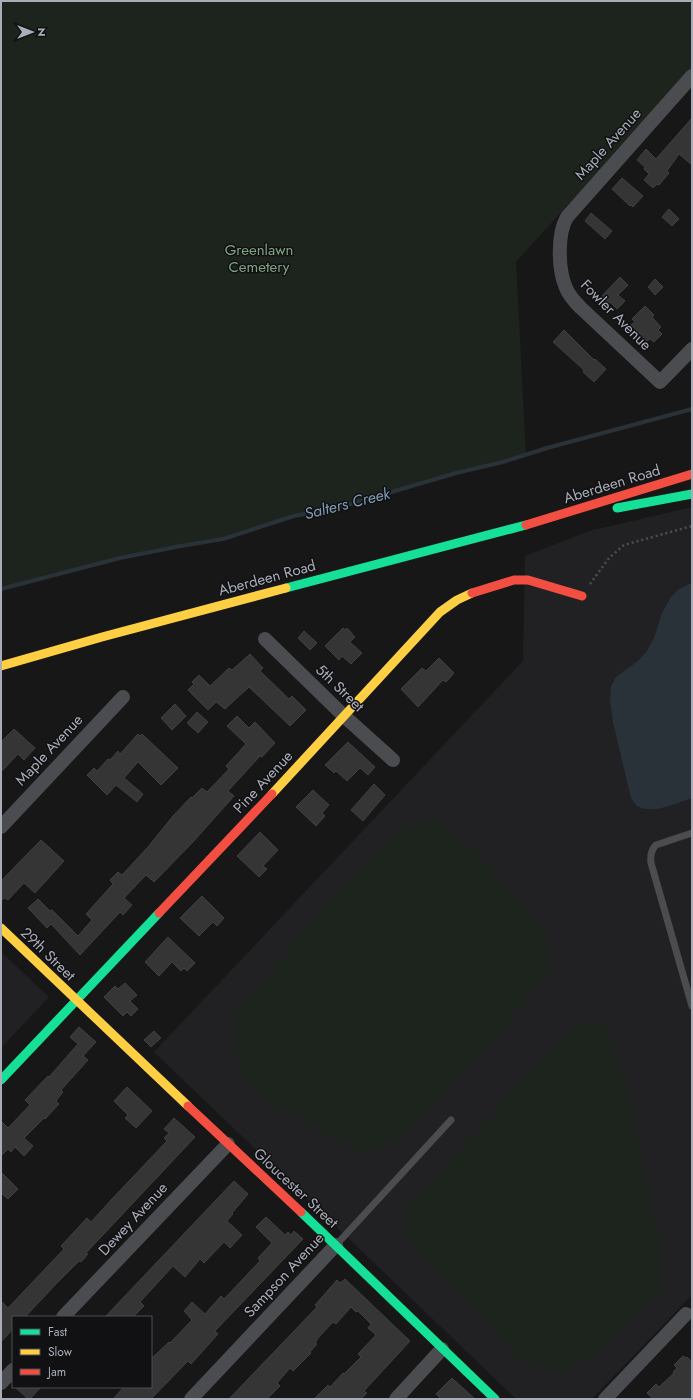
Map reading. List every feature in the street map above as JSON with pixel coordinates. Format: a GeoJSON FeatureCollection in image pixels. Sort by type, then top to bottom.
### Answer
{"type":"FeatureCollection","features":[{"type":"Feature","properties":{"kind":"street","name":"Maple Avenue"},"geometry":{"type":"LineString","coordinates":[[561,241],[564,223],[570,212],[692,76]]}},
{"type":"Feature","properties":{"kind":"street","name":"Fowler Avenue"},"geometry":{"type":"LineString","coordinates":[[561,241],[563,278],[570,296],[660,382],[692,349]]}},
{"type":"Feature","properties":{"kind":"street","name":"Aberdeen Road"},"geometry":{"type":"LineString","coordinates":[[1,666],[102,637],[448,544],[540,521],[692,474]]}},
{"type":"Feature","properties":{"kind":"street","name":"Aberdeen Road"},"geometry":{"type":"LineString","coordinates":[[540,521],[692,494]]}},
{"type":"Feature","properties":{"kind":"street","name":"Pine Avenue"},"geometry":{"type":"LineString","coordinates":[[1,1080],[449,604],[473,591],[521,579],[582,596]]}},
{"type":"Feature","properties":{"kind":"street","name":"5th Street"},"geometry":{"type":"LineString","coordinates":[[265,639],[344,716],[393,760]]}},
{"type":"Feature","properties":{"kind":"street","name":"Maple Avenue"},"geometry":{"type":"LineString","coordinates":[[1,827],[123,697]]}},
{"type":"Feature","properties":{"kind":"street","name":"29th Street"},"geometry":{"type":"LineString","coordinates":[[1,928],[77,1000]]}},
{"type":"Feature","properties":{"kind":"street","name":"Gloucester Street"},"geometry":{"type":"LineString","coordinates":[[77,1000],[228,1144],[336,1244],[495,1399]]}},
{"type":"Feature","properties":{"kind":"street","name":"Dewey Avenue"},"geometry":{"type":"LineString","coordinates":[[64,1316],[228,1144]]}},
{"type":"Feature","properties":{"kind":"street","name":"Sampson Avenue"},"geometry":{"type":"LineString","coordinates":[[191,1399],[336,1244]]}},
{"type":"Feature","properties":{"kind":"street"},"geometry":{"type":"LineString","coordinates":[[605,1399],[686,1314]]}},
{"type":"Feature","properties":{"kind":"street"},"geometry":{"type":"LineString","coordinates":[[396,1399],[442,1349]]}},
{"type":"Feature","properties":{"kind":"street"},"geometry":{"type":"LineString","coordinates":[[1,1383],[12,1371]]}},
{"type":"Feature","properties":{"kind":"lane"},"geometry":{"type":"LineString","coordinates":[[692,833],[656,845],[652,849],[651,863],[692,1006]]}},
{"type":"Feature","properties":{"kind":"lane","name":"Sampson Avenue"},"geometry":{"type":"LineString","coordinates":[[336,1244],[451,1120]]}},
{"type":"Feature","properties":{"kind":"path"},"geometry":{"type":"LineString","coordinates":[[582,596],[609,558],[624,545],[692,526]]}},
{"type":"Feature","properties":{"kind":"shaded area"},"geometry":{"type":"Polygon","coordinates":[[[692,507],[692,1295],[592,1399],[516,1399],[154,1052],[523,661],[525,556],[589,531],[692,507]]]}},
{"type":"Feature","properties":{"kind":"shaded area"},"geometry":{"type":"Polygon","coordinates":[[[692,583],[692,798],[657,809],[643,808],[637,806],[631,798],[613,722],[610,699],[611,686],[616,677],[638,661],[647,651],[654,638],[662,613],[671,597],[679,589],[692,583]]]}},
{"type":"Feature","properties":{"kind":"shaded area"},"geometry":{"type":"Polygon","coordinates":[[[1,952],[49,997],[1,1048],[1,952]]]}},
{"type":"Feature","properties":{"kind":"green space","name":"Greenlawn Cemetery"},"geometry":{"type":"Polygon","coordinates":[[[1,1],[692,1],[692,68],[516,262],[526,455],[456,473],[344,506],[294,516],[223,539],[120,558],[1,589],[1,1]]]}},
{"type":"Feature","properties":{"kind":"green space"},"geometry":{"type":"Polygon","coordinates":[[[436,817],[482,857],[547,934],[548,976],[407,1134],[366,1155],[270,1103],[240,1079],[233,1016],[363,862],[401,831],[436,817]]]}},
{"type":"Feature","properties":{"kind":"green space"},"geometry":{"type":"Polygon","coordinates":[[[604,1021],[626,1078],[660,1241],[662,1288],[605,1344],[564,1375],[524,1364],[430,1266],[403,1233],[409,1202],[578,1025],[604,1021]]]}},
{"type":"Feature","properties":{"kind":"building"},"geometry":{"type":"Polygon","coordinates":[[[692,118],[692,165],[679,154],[667,171],[669,173],[659,185],[657,184],[653,188],[644,180],[649,174],[644,169],[645,167],[637,160],[646,149],[656,159],[692,118]]]}},
{"type":"Feature","properties":{"kind":"building"},"geometry":{"type":"Polygon","coordinates":[[[622,178],[643,196],[633,207],[612,189],[622,178]]]}},
{"type":"Feature","properties":{"kind":"building"},"geometry":{"type":"Polygon","coordinates":[[[669,209],[679,219],[672,226],[662,217],[669,209]]]}},
{"type":"Feature","properties":{"kind":"building"},"geometry":{"type":"Polygon","coordinates":[[[591,213],[612,231],[605,239],[585,221],[591,213]]]}},
{"type":"Feature","properties":{"kind":"building"},"geometry":{"type":"Polygon","coordinates":[[[620,277],[628,285],[618,295],[625,301],[617,309],[610,302],[606,307],[599,299],[620,277]]]}},
{"type":"Feature","properties":{"kind":"building"},"geometry":{"type":"Polygon","coordinates":[[[655,279],[663,287],[655,295],[648,287],[655,279]]]}},
{"type":"Feature","properties":{"kind":"building"},"geometry":{"type":"Polygon","coordinates":[[[645,306],[654,315],[652,317],[661,327],[658,330],[662,334],[654,342],[650,339],[647,341],[631,325],[635,322],[632,319],[645,306]]]}},
{"type":"Feature","properties":{"kind":"building"},"geometry":{"type":"Polygon","coordinates":[[[564,330],[594,360],[595,359],[606,369],[594,382],[583,372],[584,370],[553,342],[564,330]]]}},
{"type":"Feature","properties":{"kind":"building"},"geometry":{"type":"Polygon","coordinates":[[[343,628],[345,630],[347,628],[355,637],[350,642],[362,653],[351,664],[342,656],[339,660],[325,646],[343,628]]]}},
{"type":"Feature","properties":{"kind":"building"},"geometry":{"type":"Polygon","coordinates":[[[304,631],[317,643],[310,650],[298,638],[304,631]]]}},
{"type":"Feature","properties":{"kind":"building"},"geometry":{"type":"Polygon","coordinates":[[[250,654],[263,668],[260,671],[289,699],[292,696],[306,710],[290,726],[249,687],[225,709],[216,702],[208,710],[188,690],[194,684],[192,682],[199,675],[210,686],[229,668],[232,670],[250,654]]]}},
{"type":"Feature","properties":{"kind":"building"},"geometry":{"type":"Polygon","coordinates":[[[439,658],[454,673],[446,682],[443,680],[418,707],[401,689],[422,668],[426,671],[439,658]]]}},
{"type":"Feature","properties":{"kind":"building"},"geometry":{"type":"Polygon","coordinates":[[[175,704],[186,716],[172,730],[161,718],[175,704]]]}},
{"type":"Feature","properties":{"kind":"building"},"geometry":{"type":"Polygon","coordinates":[[[197,712],[208,722],[198,733],[187,723],[197,712]]]}},
{"type":"Feature","properties":{"kind":"building"},"geometry":{"type":"Polygon","coordinates":[[[237,716],[249,728],[255,722],[275,743],[262,757],[260,756],[228,791],[234,796],[193,842],[154,882],[146,875],[124,898],[132,905],[123,915],[120,912],[80,955],[51,924],[47,928],[28,908],[38,899],[50,911],[52,910],[78,936],[92,920],[86,914],[113,884],[110,880],[118,872],[122,875],[191,797],[192,798],[202,788],[207,792],[229,769],[226,766],[246,744],[227,726],[237,716]]]}},
{"type":"Feature","properties":{"kind":"building"},"geometry":{"type":"Polygon","coordinates":[[[14,729],[35,748],[24,760],[18,754],[1,772],[1,742],[14,729]]]}},
{"type":"Feature","properties":{"kind":"building"},"geometry":{"type":"Polygon","coordinates":[[[138,734],[140,736],[142,734],[178,768],[161,785],[138,762],[124,778],[143,794],[137,802],[116,785],[107,795],[87,775],[94,768],[97,771],[118,751],[120,754],[138,734]]]}},
{"type":"Feature","properties":{"kind":"building"},"geometry":{"type":"Polygon","coordinates":[[[348,742],[375,767],[368,775],[360,768],[347,781],[336,771],[334,773],[325,765],[348,742]]]}},
{"type":"Feature","properties":{"kind":"building"},"geometry":{"type":"Polygon","coordinates":[[[374,784],[385,795],[363,821],[351,810],[374,784]]]}},
{"type":"Feature","properties":{"kind":"building"},"geometry":{"type":"Polygon","coordinates":[[[313,790],[329,805],[322,813],[325,816],[316,826],[296,807],[313,790]]]}},
{"type":"Feature","properties":{"kind":"building"},"geometry":{"type":"Polygon","coordinates":[[[260,832],[278,850],[263,866],[267,869],[259,877],[237,856],[260,832]]]}},
{"type":"Feature","properties":{"kind":"building"},"geometry":{"type":"Polygon","coordinates":[[[41,840],[64,861],[35,893],[24,883],[8,900],[5,898],[1,900],[1,881],[41,840]]]}},
{"type":"Feature","properties":{"kind":"building"},"geometry":{"type":"Polygon","coordinates":[[[202,896],[224,918],[217,926],[213,922],[199,936],[180,918],[202,896]]]}},
{"type":"Feature","properties":{"kind":"building"},"geometry":{"type":"Polygon","coordinates":[[[168,937],[195,963],[187,971],[184,968],[181,971],[172,962],[159,976],[145,962],[168,937]]]}},
{"type":"Feature","properties":{"kind":"building"},"geometry":{"type":"Polygon","coordinates":[[[125,983],[137,995],[130,1001],[138,1009],[131,1016],[127,1012],[123,1016],[104,997],[115,986],[118,989],[125,983]]]}},
{"type":"Feature","properties":{"kind":"building"},"geometry":{"type":"Polygon","coordinates":[[[79,1027],[96,1042],[83,1056],[88,1060],[61,1090],[63,1092],[56,1101],[59,1104],[24,1138],[33,1146],[24,1156],[15,1147],[11,1152],[8,1149],[1,1156],[1,1121],[8,1128],[30,1105],[25,1100],[48,1076],[49,1077],[78,1044],[70,1037],[79,1027]]]}},
{"type":"Feature","properties":{"kind":"building"},"geometry":{"type":"Polygon","coordinates":[[[154,1031],[161,1038],[151,1047],[144,1040],[154,1031]]]}},
{"type":"Feature","properties":{"kind":"building"},"geometry":{"type":"Polygon","coordinates":[[[127,1087],[152,1111],[136,1128],[125,1118],[128,1115],[114,1101],[127,1087]]]}},
{"type":"Feature","properties":{"kind":"building"},"geometry":{"type":"Polygon","coordinates":[[[174,1118],[195,1137],[86,1253],[88,1254],[81,1262],[79,1261],[26,1316],[12,1316],[12,1330],[1,1342],[1,1301],[8,1308],[64,1249],[61,1246],[87,1218],[91,1222],[167,1141],[164,1138],[169,1133],[164,1129],[174,1118]]]}},
{"type":"Feature","properties":{"kind":"building"},"geometry":{"type":"Polygon","coordinates":[[[1,1172],[18,1189],[8,1199],[1,1193],[1,1172]]]}},
{"type":"Feature","properties":{"kind":"building"},"geometry":{"type":"Polygon","coordinates":[[[234,1181],[248,1194],[227,1221],[242,1235],[230,1248],[224,1242],[204,1263],[200,1259],[185,1277],[173,1266],[140,1302],[144,1306],[134,1316],[106,1316],[234,1181]]]}},
{"type":"Feature","properties":{"kind":"building"},"geometry":{"type":"Polygon","coordinates":[[[266,1217],[285,1235],[288,1232],[291,1235],[294,1231],[303,1239],[215,1331],[218,1334],[191,1364],[188,1361],[151,1399],[113,1399],[123,1388],[152,1388],[152,1358],[169,1342],[170,1343],[192,1320],[184,1311],[192,1302],[205,1314],[221,1296],[224,1299],[260,1261],[258,1258],[272,1243],[256,1227],[266,1217]]]}},
{"type":"Feature","properties":{"kind":"building"},"geometry":{"type":"Polygon","coordinates":[[[345,1279],[410,1341],[364,1391],[367,1393],[361,1399],[314,1399],[328,1385],[330,1387],[361,1357],[358,1354],[376,1335],[368,1328],[371,1324],[358,1311],[356,1312],[351,1307],[336,1324],[333,1322],[319,1337],[315,1343],[317,1344],[310,1352],[311,1353],[293,1371],[290,1368],[277,1383],[280,1386],[267,1399],[229,1399],[317,1307],[315,1305],[337,1280],[340,1283],[345,1279]]]}},
{"type":"Feature","properties":{"kind":"building"},"geometry":{"type":"Polygon","coordinates":[[[683,1356],[686,1358],[687,1357],[692,1362],[692,1399],[653,1399],[647,1393],[656,1384],[659,1387],[674,1373],[673,1372],[677,1368],[674,1365],[683,1356]]]}},
{"type":"Feature","properties":{"kind":"building"},"geometry":{"type":"Polygon","coordinates":[[[452,1378],[475,1399],[441,1399],[436,1394],[452,1378]]]}},
{"type":"Feature","properties":{"kind":"building"},"geometry":{"type":"Polygon","coordinates":[[[16,1388],[40,1388],[30,1399],[28,1399],[16,1388]]]}},
{"type":"Feature","properties":{"kind":"waterway","name":"Salters Creek"},"geometry":{"type":"LineString","coordinates":[[1,589],[120,558],[223,539],[294,516],[344,506],[456,473],[503,462],[547,448],[692,409]]}},
{"type":"Feature","properties":{"kind":"traffic: fast"},"geometry":{"type":"LineString","coordinates":[[617,508],[692,494]]}},
{"type":"Feature","properties":{"kind":"traffic: fast"},"geometry":{"type":"LineString","coordinates":[[286,588],[526,525]]}},
{"type":"Feature","properties":{"kind":"traffic: fast"},"geometry":{"type":"LineString","coordinates":[[1,1080],[159,913]]}},
{"type":"Feature","properties":{"kind":"traffic: fast"},"geometry":{"type":"LineString","coordinates":[[301,1212],[495,1399]]}},
{"type":"Feature","properties":{"kind":"traffic: slow"},"geometry":{"type":"LineString","coordinates":[[1,666],[102,637],[286,588]]}},
{"type":"Feature","properties":{"kind":"traffic: slow"},"geometry":{"type":"LineString","coordinates":[[272,794],[440,612],[457,600],[472,593]]}},
{"type":"Feature","properties":{"kind":"traffic: slow"},"geometry":{"type":"LineString","coordinates":[[1,928],[188,1106]]}},
{"type":"Feature","properties":{"kind":"traffic: jam"},"geometry":{"type":"LineString","coordinates":[[526,525],[692,474]]}},
{"type":"Feature","properties":{"kind":"traffic: jam"},"geometry":{"type":"LineString","coordinates":[[472,593],[514,580],[528,580],[582,596]]}},
{"type":"Feature","properties":{"kind":"traffic: jam"},"geometry":{"type":"LineString","coordinates":[[159,913],[272,794]]}},
{"type":"Feature","properties":{"kind":"traffic: jam"},"geometry":{"type":"LineString","coordinates":[[188,1106],[301,1212]]}}]}
